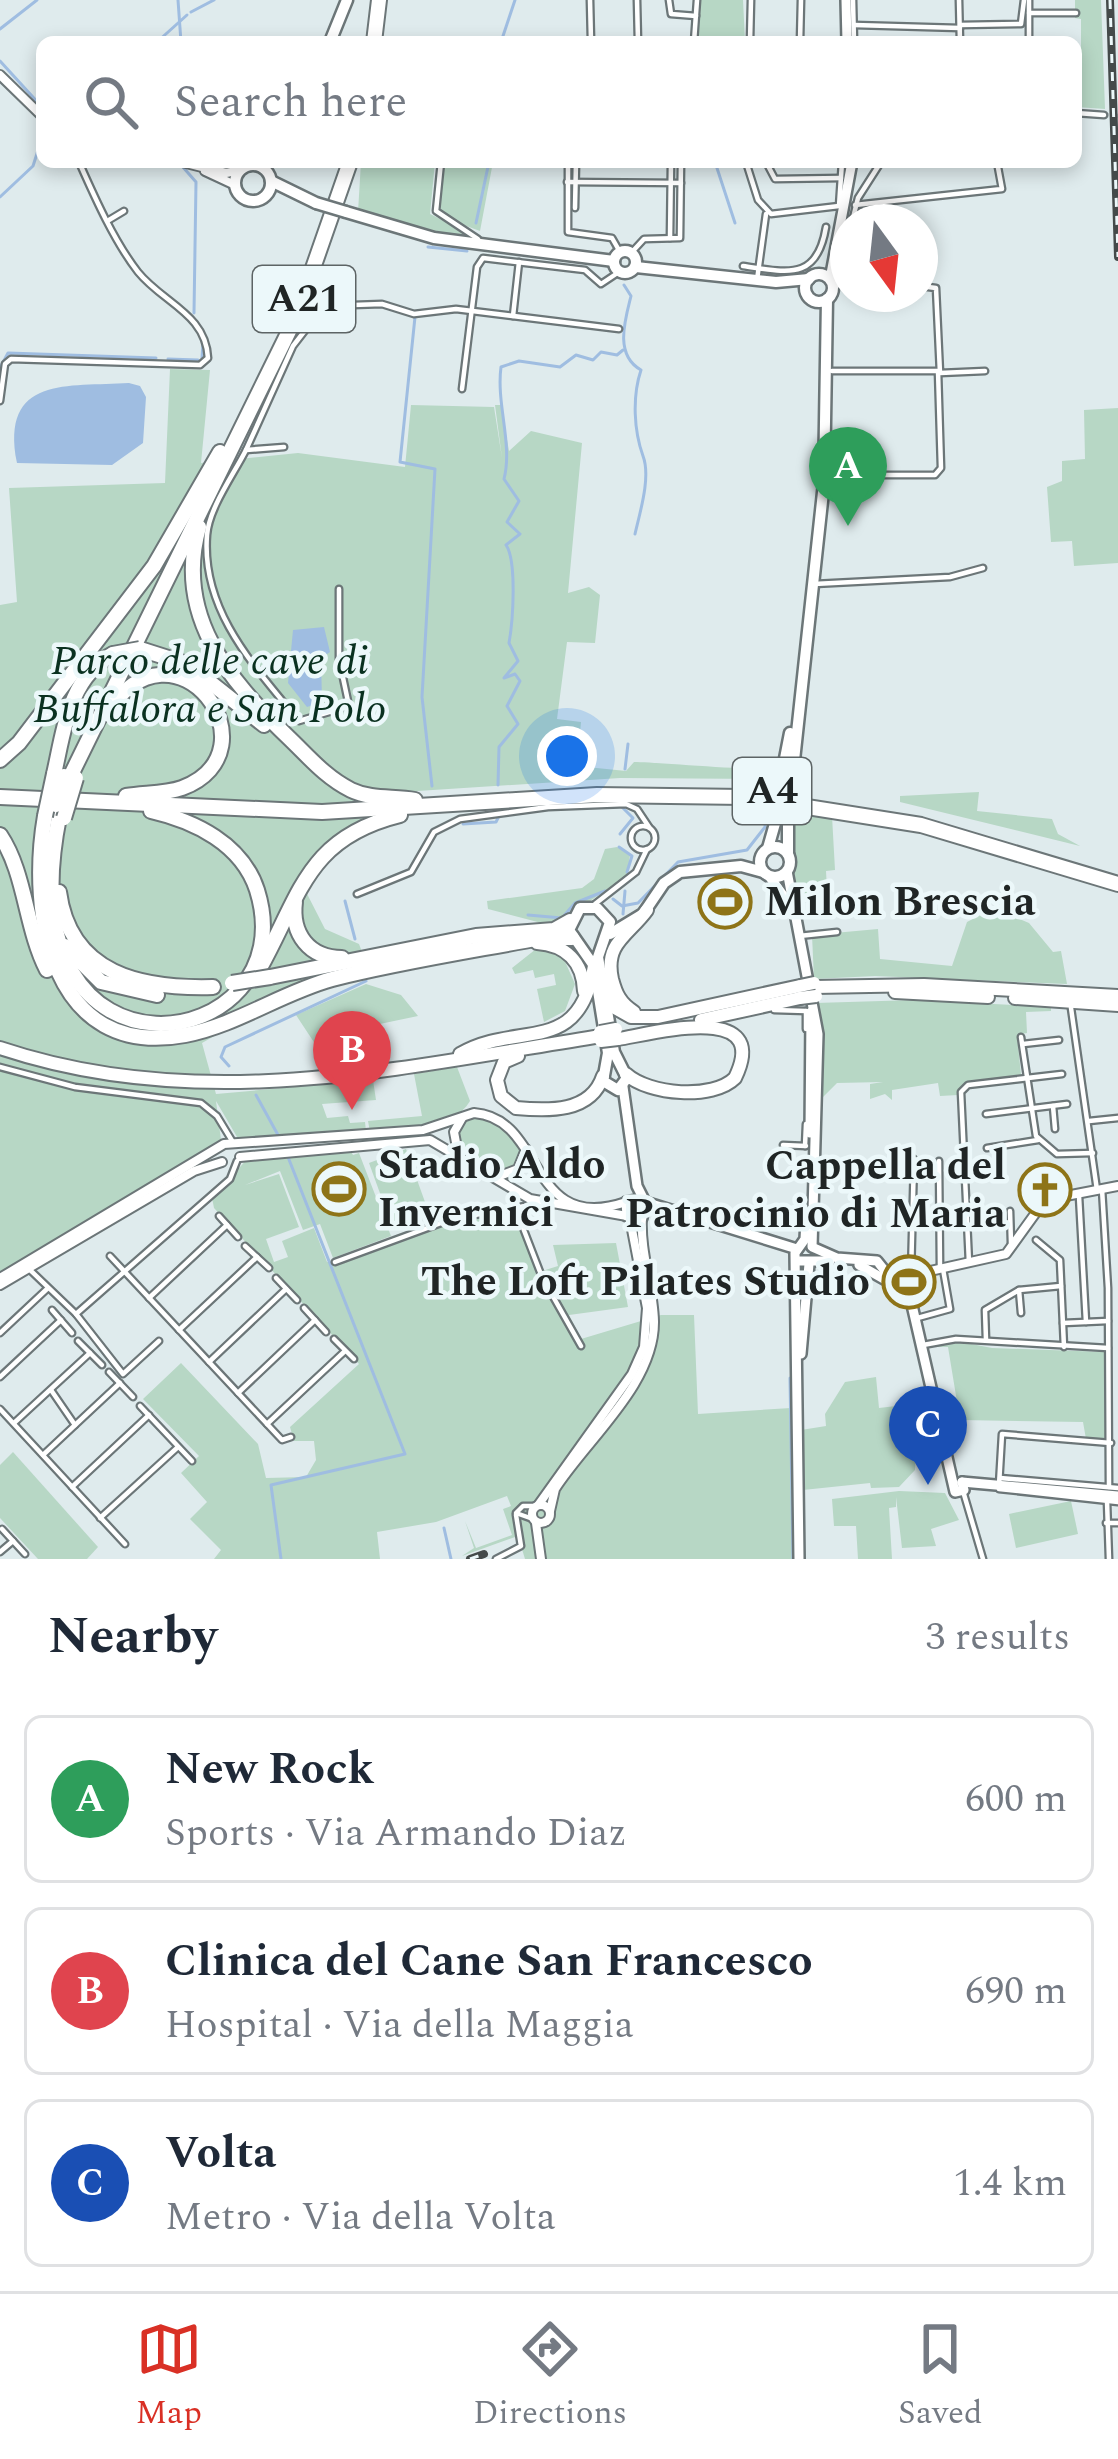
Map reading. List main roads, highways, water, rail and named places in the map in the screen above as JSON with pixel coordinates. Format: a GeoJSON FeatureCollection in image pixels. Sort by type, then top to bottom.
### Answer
{"type":"FeatureCollection","features":[{"type":"Feature","properties":{"kind":"highway"},"geometry":{"type":"LineString","coordinates":[[366,36],[369,0]]}},
{"type":"Feature","properties":{"kind":"highway"},"geometry":{"type":"LineString","coordinates":[[375,36],[379,0]]}},
{"type":"Feature","properties":{"kind":"highway","name":"A21"},"geometry":{"type":"LineString","coordinates":[[241,430],[307,292],[344,168]]}},
{"type":"Feature","properties":{"kind":"highway","name":"A21"},"geometry":{"type":"LineString","coordinates":[[220,452],[298,290],[344,168]]}},
{"type":"Feature","properties":{"kind":"highway"},"geometry":{"type":"LineString","coordinates":[[241,430],[197,530],[191,563],[194,600],[224,668],[311,761]]}},
{"type":"Feature","properties":{"kind":"highway"},"geometry":{"type":"LineString","coordinates":[[66,776],[241,430]]}},
{"type":"Feature","properties":{"kind":"highway"},"geometry":{"type":"LineString","coordinates":[[66,776],[220,452]]}},
{"type":"Feature","properties":{"kind":"highway"},"geometry":{"type":"LineString","coordinates":[[0,760],[19,743],[154,566],[220,452]]}},
{"type":"Feature","properties":{"kind":"highway"},"geometry":{"type":"LineString","coordinates":[[348,976],[183,1036],[145,1036],[106,1024],[71,994],[50,955],[38,884],[66,776],[75,695],[90,670],[113,654],[140,649],[187,664],[311,761],[362,794],[415,800]]}},
{"type":"Feature","properties":{"kind":"highway"},"geometry":{"type":"LineString","coordinates":[[66,776],[127,688],[155,675],[190,681],[206,692],[221,720],[221,743],[213,763],[185,787],[122,800]]}},
{"type":"Feature","properties":{"kind":"highway","name":"A4"},"geometry":{"type":"LineString","coordinates":[[122,800],[322,803],[618,785],[778,791],[922,815],[1118,874]]}},
{"type":"Feature","properties":{"kind":"highway","name":"A4"},"geometry":{"type":"LineString","coordinates":[[0,793],[322,812],[641,794],[778,801],[921,824],[1118,884]]}},
{"type":"Feature","properties":{"kind":"highway"},"geometry":{"type":"LineString","coordinates":[[55,817],[53,919],[59,947],[80,988],[105,1010],[127,1021],[164,1026],[195,1020],[217,1008],[247,978],[261,943],[262,914],[253,881],[240,859],[218,838],[185,821],[122,800]]}},
{"type":"Feature","properties":{"kind":"highway"},"geometry":{"type":"LineString","coordinates":[[205,1023],[237,999],[256,976],[298,888],[321,856],[352,833],[385,819],[446,807]]}},
{"type":"Feature","properties":{"kind":"highway"},"geometry":{"type":"LineString","coordinates":[[55,817],[63,916],[80,947],[104,969],[140,984],[213,987]]}},
{"type":"Feature","properties":{"kind":"highway"},"geometry":{"type":"LineString","coordinates":[[55,817],[46,866],[48,918],[56,953],[75,990],[101,1014],[133,1028],[164,1031],[205,1023],[314,979],[518,943],[578,943]]}},
{"type":"Feature","properties":{"kind":"highway"},"geometry":{"type":"LineString","coordinates":[[0,835],[12,856],[45,968],[77,1010],[119,1036],[156,1043],[196,1039],[348,976]]}},
{"type":"Feature","properties":{"kind":"highway"},"geometry":{"type":"LineString","coordinates":[[298,888],[297,930],[321,955],[337,959],[412,949]]}},
{"type":"Feature","properties":{"kind":"highway"},"geometry":{"type":"LineString","coordinates":[[645,1018],[619,1000],[610,962],[618,940],[647,910]]}},
{"type":"Feature","properties":{"kind":"highway"},"geometry":{"type":"LineString","coordinates":[[53,919],[74,958],[110,986],[159,995],[476,936],[554,930],[569,921]]}},
{"type":"Feature","properties":{"kind":"highway"},"geometry":{"type":"LineString","coordinates":[[518,943],[555,946],[581,970],[581,1003],[556,1029]]}},
{"type":"Feature","properties":{"kind":"highway"},"geometry":{"type":"LineString","coordinates":[[453,1058],[556,1029],[581,1009],[594,966]]}},
{"type":"Feature","properties":{"kind":"highway"},"geometry":{"type":"LineString","coordinates":[[602,979],[615,1008],[645,1018],[880,992],[1118,1000]]}},
{"type":"Feature","properties":{"kind":"highway"},"geometry":{"type":"LineString","coordinates":[[617,1034],[808,997],[958,987],[1096,1004],[1118,1000]]}},
{"type":"Feature","properties":{"kind":"highway"},"geometry":{"type":"LineString","coordinates":[[617,1034],[808,997]]}},
{"type":"Feature","properties":{"kind":"highway"},"geometry":{"type":"LineString","coordinates":[[678,1030],[745,1010]]}},
{"type":"Feature","properties":{"kind":"highway"},"geometry":{"type":"LineString","coordinates":[[0,1046],[118,1072],[219,1081],[314,1076],[600,1036],[715,1025],[733,1036],[741,1060],[730,1083],[705,1092],[615,1077],[572,1106],[521,1108],[508,1104],[498,1088],[499,1070],[513,1057],[600,1036]]}},
{"type":"Feature","properties":{"kind":"highway"},"geometry":{"type":"LineString","coordinates":[[453,1058],[544,1050]]}},
{"type":"Feature","properties":{"kind":"main road"},"geometry":{"type":"LineString","coordinates":[[333,36],[346,0]]}},
{"type":"Feature","properties":{"kind":"main road"},"geometry":{"type":"LineString","coordinates":[[850,0],[851,36]]}},
{"type":"Feature","properties":{"kind":"main road"},"geometry":{"type":"LineString","coordinates":[[248,168],[235,185],[244,199],[266,195],[316,203],[434,238],[672,269],[758,274],[776,282],[829,288]]}},
{"type":"Feature","properties":{"kind":"main road"},"geometry":{"type":"LineString","coordinates":[[845,168],[845,204]]}},
{"type":"Feature","properties":{"kind":"main road"},"geometry":{"type":"LineString","coordinates":[[845,168],[847,204]]}},
{"type":"Feature","properties":{"kind":"main road"},"geometry":{"type":"LineString","coordinates":[[266,195],[269,171],[316,203]]}},
{"type":"Feature","properties":{"kind":"main road"},"geometry":{"type":"LineString","coordinates":[[776,282],[812,276],[830,259]]}},
{"type":"Feature","properties":{"kind":"main road"},"geometry":{"type":"LineString","coordinates":[[812,276],[829,288]]}},
{"type":"Feature","properties":{"kind":"main road"},"geometry":{"type":"LineString","coordinates":[[812,276],[829,288]]}},
{"type":"Feature","properties":{"kind":"main road"},"geometry":{"type":"LineString","coordinates":[[799,1559],[795,1395],[818,1050],[787,872],[783,813],[818,546],[829,288]]}},
{"type":"Feature","properties":{"kind":"main road"},"geometry":{"type":"LineString","coordinates":[[783,813],[764,853],[766,874],[793,912]]}},
{"type":"Feature","properties":{"kind":"main road"},"geometry":{"type":"LineString","coordinates":[[741,866],[764,853],[788,854]]}},
{"type":"Feature","properties":{"kind":"main road"},"geometry":{"type":"LineString","coordinates":[[578,943],[606,939],[623,922],[647,910],[660,888],[680,872],[741,866],[766,874],[787,872]]}},
{"type":"Feature","properties":{"kind":"main road"},"geometry":{"type":"LineString","coordinates":[[623,922],[590,906],[578,910],[569,921],[594,966],[632,1182],[627,1200],[636,1217]]}},
{"type":"Feature","properties":{"kind":"main road"},"geometry":{"type":"LineString","coordinates":[[606,914],[602,979],[615,1077],[643,1201],[636,1217]]}},
{"type":"Feature","properties":{"kind":"main road"},"geometry":{"type":"LineString","coordinates":[[627,1200],[643,1201],[805,1254],[887,1273],[914,1318],[959,1485],[1000,1484],[1116,1497]]}},
{"type":"Feature","properties":{"kind":"main road"},"geometry":{"type":"LineString","coordinates":[[636,1217],[671,1213]]}},
{"type":"Feature","properties":{"kind":"main road"},"geometry":{"type":"LineString","coordinates":[[795,1395],[807,1302],[805,1254]]}},
{"type":"Feature","properties":{"kind":"water"},"geometry":{"type":"Polygon","coordinates":[[[140,386],[146,397],[143,443],[112,465],[17,463],[14,434],[29,400],[62,387],[140,386]]]}},
{"type":"Feature","properties":{"kind":"water"},"geometry":{"type":"Polygon","coordinates":[[[324,627],[330,652],[321,658],[322,702],[307,707],[288,683],[293,630],[324,627]]]}},
{"type":"Feature","properties":{"kind":"waterway"},"geometry":{"type":"LineString","coordinates":[[0,29],[37,0]]}},
{"type":"Feature","properties":{"kind":"waterway"},"geometry":{"type":"LineString","coordinates":[[178,0],[181,36]]}},
{"type":"Feature","properties":{"kind":"waterway"},"geometry":{"type":"LineString","coordinates":[[191,12],[214,0]]}},
{"type":"Feature","properties":{"kind":"waterway"},"geometry":{"type":"LineString","coordinates":[[503,36],[515,0]]}},
{"type":"Feature","properties":{"kind":"waterway"},"geometry":{"type":"LineString","coordinates":[[164,36],[187,15]]}},
{"type":"Feature","properties":{"kind":"waterway"},"geometry":{"type":"LineString","coordinates":[[0,61],[36,100]]}},
{"type":"Feature","properties":{"kind":"waterway"},"geometry":{"type":"LineString","coordinates":[[0,197],[33,166],[36,157]]}},
{"type":"Feature","properties":{"kind":"waterway"},"geometry":{"type":"LineString","coordinates":[[184,168],[196,182],[194,313]]}},
{"type":"Feature","properties":{"kind":"waterway"},"geometry":{"type":"LineString","coordinates":[[476,223],[488,168]]}},
{"type":"Feature","properties":{"kind":"waterway"},"geometry":{"type":"LineString","coordinates":[[717,168],[735,223]]}},
{"type":"Feature","properties":{"kind":"waterway"},"geometry":{"type":"LineString","coordinates":[[428,247],[467,251]]}},
{"type":"Feature","properties":{"kind":"waterway"},"geometry":{"type":"LineString","coordinates":[[624,285],[631,296],[624,346],[641,370],[635,414],[646,474],[635,534]]}},
{"type":"Feature","properties":{"kind":"waterway"},"geometry":{"type":"LineString","coordinates":[[415,317],[400,462],[435,469],[422,697],[432,786]]}},
{"type":"Feature","properties":{"kind":"waterway"},"geometry":{"type":"LineString","coordinates":[[202,358],[203,342]]}},
{"type":"Feature","properties":{"kind":"waterway"},"geometry":{"type":"LineString","coordinates":[[498,785],[499,747],[518,724],[507,706],[520,681],[515,674],[504,678],[518,661],[509,643],[513,577],[506,545],[520,534],[507,522],[519,501],[504,479],[507,452],[501,367],[519,361],[560,367],[576,355],[593,360],[601,352],[617,355],[623,350]]}},
{"type":"Feature","properties":{"kind":"waterway"},"geometry":{"type":"LineString","coordinates":[[0,368],[8,353],[156,358]]}},
{"type":"Feature","properties":{"kind":"waterway"},"geometry":{"type":"LineString","coordinates":[[168,359],[198,360]]}},
{"type":"Feature","properties":{"kind":"waterway"},"geometry":{"type":"LineString","coordinates":[[625,769],[628,744]]}},
{"type":"Feature","properties":{"kind":"waterway"},"geometry":{"type":"LineString","coordinates":[[620,834],[633,818],[622,807]]}},
{"type":"Feature","properties":{"kind":"waterway"},"geometry":{"type":"LineString","coordinates":[[613,899],[622,906],[638,903],[678,862],[747,850],[765,827],[766,811]]}},
{"type":"Feature","properties":{"kind":"waterway"},"geometry":{"type":"LineString","coordinates":[[463,824],[496,822],[499,816]]}},
{"type":"Feature","properties":{"kind":"waterway"},"geometry":{"type":"LineString","coordinates":[[619,847],[632,856],[627,872]]}},
{"type":"Feature","properties":{"kind":"waterway"},"geometry":{"type":"LineString","coordinates":[[528,915],[562,918],[575,903],[605,891]]}},
{"type":"Feature","properties":{"kind":"waterway"},"geometry":{"type":"LineString","coordinates":[[623,914],[625,891]]}},
{"type":"Feature","properties":{"kind":"waterway"},"geometry":{"type":"LineString","coordinates":[[345,901],[355,939]]}},
{"type":"Feature","properties":{"kind":"waterway"},"geometry":{"type":"LineString","coordinates":[[229,1066],[221,1057],[225,1047],[366,981]]}},
{"type":"Feature","properties":{"kind":"waterway"},"geometry":{"type":"LineString","coordinates":[[256,1095],[278,1135]]}},
{"type":"Feature","properties":{"kind":"waterway"},"geometry":{"type":"LineString","coordinates":[[281,1559],[271,1485],[405,1454],[288,1157]]}},
{"type":"Feature","properties":{"kind":"waterway"},"geometry":{"type":"LineString","coordinates":[[790,1378],[793,1559]]}},
{"type":"Feature","properties":{"kind":"waterway"},"geometry":{"type":"LineString","coordinates":[[444,1528],[451,1559]]}},
{"type":"Feature","properties":{"kind":"tunnel"},"geometry":{"type":"LineString","coordinates":[[1104,115],[1118,116]]}},
{"type":"Feature","properties":{"kind":"railway"},"geometry":{"type":"LineString","coordinates":[[1110,0],[1118,257]]}},
{"type":"Feature","properties":{"kind":"railway"},"geometry":{"type":"LineString","coordinates":[[470,1559],[484,1554]]}},
{"type":"Feature","properties":{"kind":"place","name":"New Rock"},"geometry":{"type":"Point","coordinates":[848,526]}},
{"type":"Feature","properties":{"kind":"place","name":"Milon Brescia"},"geometry":{"type":"Point","coordinates":[725,902]}},
{"type":"Feature","properties":{"kind":"place","name":"Clinica del Cane San Francesco"},"geometry":{"type":"Point","coordinates":[352,1110]}},
{"type":"Feature","properties":{"kind":"place","name":"Stadio Aldo Invernici"},"geometry":{"type":"Point","coordinates":[339,1189]}},
{"type":"Feature","properties":{"kind":"place","name":"Cappella del Patrocinio di Maria"},"geometry":{"type":"Point","coordinates":[1045,1190]}},
{"type":"Feature","properties":{"kind":"place","name":"The Loft Pilates Studio"},"geometry":{"type":"Point","coordinates":[909,1282]}},
{"type":"Feature","properties":{"kind":"place","name":"Volta"},"geometry":{"type":"Point","coordinates":[928,1485]}},
{"type":"Feature","properties":{"kind":"park label","name":"Parco delle cave di Buffalora e San Polo"},"geometry":{"type":"Point","coordinates":[210,685]}}]}
